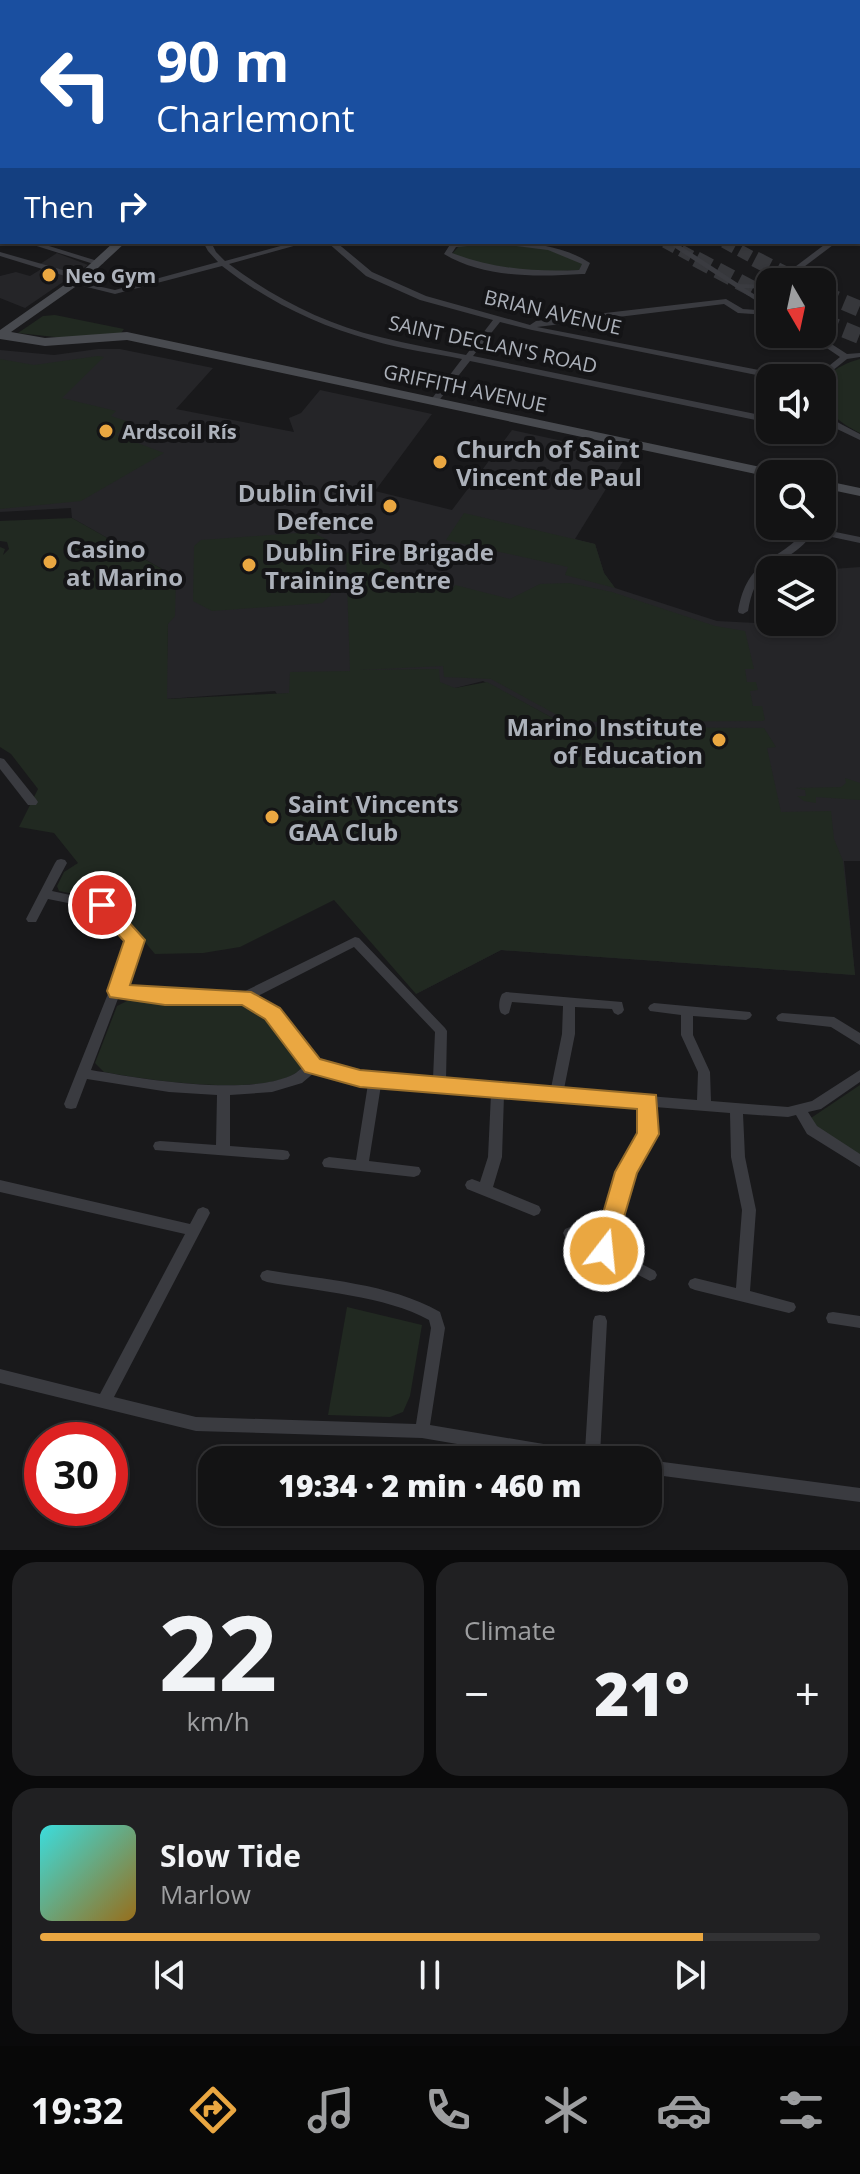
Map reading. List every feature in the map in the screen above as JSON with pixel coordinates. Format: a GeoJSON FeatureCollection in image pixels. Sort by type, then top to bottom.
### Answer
{"type":"FeatureCollection","features":[{"type":"Feature","properties":{"kind":"main road"},"geometry":{"type":"LineString","coordinates":[[0,334],[76,282],[118,244]]}},
{"type":"Feature","properties":{"kind":"main road","name":"GRIFFITH AVENUE"},"geometry":{"type":"LineString","coordinates":[[0,334],[44,346],[148,341],[756,470]]}},
{"type":"Feature","properties":{"kind":"main road"},"geometry":{"type":"LineString","coordinates":[[836,487],[860,492]]}},
{"type":"Feature","properties":{"kind":"street"},"geometry":{"type":"LineString","coordinates":[[35,244],[100,263]]}},
{"type":"Feature","properties":{"kind":"street","name":"SAINT DECLAN'S ROAD"},"geometry":{"type":"LineString","coordinates":[[209,244],[224,264],[276,303],[325,324],[376,339],[756,417]]}},
{"type":"Feature","properties":{"kind":"street"},"geometry":{"type":"LineString","coordinates":[[0,254],[99,291],[115,292],[297,244]]}},
{"type":"Feature","properties":{"kind":"street","name":"BRIAN AVENUE"},"geometry":{"type":"LineString","coordinates":[[333,244],[369,274],[397,288],[497,320],[756,372]]}},
{"type":"Feature","properties":{"kind":"street"},"geometry":{"type":"LineString","coordinates":[[467,244],[454,245],[448,254],[484,269],[531,275],[582,272],[586,263],[550,248],[528,244]]}},
{"type":"Feature","properties":{"kind":"street"},"geometry":{"type":"LineString","coordinates":[[673,244],[756,299]]}},
{"type":"Feature","properties":{"kind":"street"},"geometry":{"type":"LineString","coordinates":[[798,268],[830,244]]}},
{"type":"Feature","properties":{"kind":"street"},"geometry":{"type":"LineString","coordinates":[[726,301],[729,290],[740,286],[756,287]]}},
{"type":"Feature","properties":{"kind":"street"},"geometry":{"type":"LineString","coordinates":[[532,328],[536,323],[726,301],[741,311],[756,311]]}},
{"type":"Feature","properties":{"kind":"street"},"geometry":{"type":"LineString","coordinates":[[434,401],[497,320]]}},
{"type":"Feature","properties":{"kind":"street"},"geometry":{"type":"LineString","coordinates":[[831,348],[845,357]]}},
{"type":"Feature","properties":{"kind":"street"},"geometry":{"type":"LineString","coordinates":[[833,364],[845,357],[860,355]]}},
{"type":"Feature","properties":{"kind":"street"},"geometry":{"type":"LineString","coordinates":[[836,425],[860,437]]}},
{"type":"Feature","properties":{"kind":"street"},"geometry":{"type":"LineString","coordinates":[[836,534],[860,540]]}},
{"type":"Feature","properties":{"kind":"street"},"geometry":{"type":"LineString","coordinates":[[743,611],[743,602],[767,562],[803,540]]}},
{"type":"Feature","properties":{"kind":"street"},"geometry":{"type":"LineString","coordinates":[[0,762],[32,802]]}},
{"type":"Feature","properties":{"kind":"street"},"geometry":{"type":"LineString","coordinates":[[32,919],[61,863]]}},
{"type":"Feature","properties":{"kind":"street"},"geometry":{"type":"LineString","coordinates":[[46,894],[107,907],[135,940],[71,1104]]}},
{"type":"Feature","properties":{"kind":"street"},"geometry":{"type":"LineString","coordinates":[[243,998],[350,940],[355,941],[441,1031],[439,1084]]}},
{"type":"Feature","properties":{"kind":"street"},"geometry":{"type":"LineString","coordinates":[[117,991],[165,997],[243,998],[272,1014],[313,1066],[375,1079],[800,1111],[816,1105],[860,1075]]}},
{"type":"Feature","properties":{"kind":"street"},"geometry":{"type":"LineString","coordinates":[[505,1010],[506,997],[618,1005],[618,1010]]}},
{"type":"Feature","properties":{"kind":"street"},"geometry":{"type":"LineString","coordinates":[[557,1093],[559,1063],[571,1024],[568,1001]]}},
{"type":"Feature","properties":{"kind":"street"},"geometry":{"type":"LineString","coordinates":[[654,1008],[746,1015]]}},
{"type":"Feature","properties":{"kind":"street"},"geometry":{"type":"LineString","coordinates":[[687,1010],[687,1035],[704,1072],[704,1105]]}},
{"type":"Feature","properties":{"kind":"street"},"geometry":{"type":"LineString","coordinates":[[782,1018],[802,1024],[834,1022],[860,1040]]}},
{"type":"Feature","properties":{"kind":"street"},"geometry":{"type":"LineString","coordinates":[[85,1074],[180,1089],[224,1091],[284,1083],[302,1077],[313,1066]]}},
{"type":"Feature","properties":{"kind":"street"},"geometry":{"type":"LineString","coordinates":[[362,1166],[375,1079]]}},
{"type":"Feature","properties":{"kind":"street"},"geometry":{"type":"LineString","coordinates":[[498,1089],[495,1157],[479,1188],[534,1210]]}},
{"type":"Feature","properties":{"kind":"street"},"geometry":{"type":"LineString","coordinates":[[223,1149],[224,1091]]}},
{"type":"Feature","properties":{"kind":"street"},"geometry":{"type":"LineString","coordinates":[[604,1251],[627,1172],[648,1134],[648,1101]]}},
{"type":"Feature","properties":{"kind":"street"},"geometry":{"type":"LineString","coordinates":[[736,1108],[738,1157],[749,1210],[742,1296]]}},
{"type":"Feature","properties":{"kind":"street"},"geometry":{"type":"LineString","coordinates":[[800,1111],[812,1130],[860,1161]]}},
{"type":"Feature","properties":{"kind":"street"},"geometry":{"type":"LineString","coordinates":[[160,1146],[283,1155]]}},
{"type":"Feature","properties":{"kind":"street"},"geometry":{"type":"LineString","coordinates":[[329,1163],[414,1171]]}},
{"type":"Feature","properties":{"kind":"street"},"geometry":{"type":"LineString","coordinates":[[0,1186],[193,1230]]}},
{"type":"Feature","properties":{"kind":"street"},"geometry":{"type":"LineString","coordinates":[[104,1401],[203,1213]]}},
{"type":"Feature","properties":{"kind":"street"},"geometry":{"type":"LineString","coordinates":[[570,1233],[650,1275]]}},
{"type":"Feature","properties":{"kind":"street"},"geometry":{"type":"LineString","coordinates":[[267,1276],[387,1299],[426,1309],[435,1316],[438,1328],[422,1431]]}},
{"type":"Feature","properties":{"kind":"street"},"geometry":{"type":"LineString","coordinates":[[695,1284],[789,1307]]}},
{"type":"Feature","properties":{"kind":"street"},"geometry":{"type":"LineString","coordinates":[[833,1318],[860,1322]]}},
{"type":"Feature","properties":{"kind":"street"},"geometry":{"type":"LineString","coordinates":[[594,1446],[600,1321]]}},
{"type":"Feature","properties":{"kind":"street"},"geometry":{"type":"LineString","coordinates":[[0,1376],[204,1425],[422,1431],[510,1446]]}},
{"type":"Feature","properties":{"kind":"street"},"geometry":{"type":"LineString","coordinates":[[662,1469],[860,1495]]}},
{"type":"Feature","properties":{"kind":"shaded area"},"geometry":{"type":"Polygon","coordinates":[[[504,244],[547,249],[583,263],[579,270],[499,268],[452,254],[459,246],[504,244]]]}},
{"type":"Feature","properties":{"kind":"shaded area"},"geometry":{"type":"Polygon","coordinates":[[[57,253],[88,265],[25,308],[0,298],[0,276],[16,272],[30,276],[43,268],[37,266],[57,253]]]}},
{"type":"Feature","properties":{"kind":"shaded area"},"geometry":{"type":"Polygon","coordinates":[[[55,315],[124,329],[121,333],[64,338],[18,333],[43,316],[55,315]]]}},
{"type":"Feature","properties":{"kind":"shaded area"},"geometry":{"type":"Polygon","coordinates":[[[120,349],[213,368],[176,409],[294,432],[289,418],[301,413],[320,390],[432,414],[375,491],[452,510],[512,430],[627,455],[575,539],[595,544],[604,573],[615,588],[717,621],[756,623],[756,636],[836,636],[836,569],[860,567],[860,861],[844,861],[855,975],[501,950],[416,994],[569,727],[483,681],[455,688],[277,694],[275,691],[166,699],[168,624],[176,577],[72,518],[71,508],[0,512],[0,350],[54,355],[120,349]]]}},
{"type":"Feature","properties":{"kind":"shaded area"},"geometry":{"type":"Polygon","coordinates":[[[104,357],[62,398],[116,411],[111,416],[129,422],[116,435],[164,453],[81,501],[0,509],[0,359],[34,365],[104,357]]]}},
{"type":"Feature","properties":{"kind":"shaded area"},"geometry":{"type":"Polygon","coordinates":[[[860,359],[860,433],[836,417],[836,370],[860,359]]]}},
{"type":"Feature","properties":{"kind":"shaded area"},"geometry":{"type":"Polygon","coordinates":[[[464,513],[595,544],[604,573],[615,588],[565,575],[568,567],[446,540],[464,513]]]}},
{"type":"Feature","properties":{"kind":"shaded area"},"geometry":{"type":"Polygon","coordinates":[[[72,518],[176,577],[175,616],[168,624],[167,699],[289,693],[290,672],[350,671],[346,553],[391,547],[386,560],[390,568],[405,578],[424,584],[452,590],[455,585],[510,599],[540,584],[569,583],[612,592],[715,626],[745,631],[754,669],[745,669],[747,682],[756,682],[758,690],[750,691],[753,706],[762,706],[765,720],[762,721],[570,722],[491,679],[444,677],[443,666],[359,670],[439,669],[440,682],[455,688],[487,682],[569,727],[764,728],[776,747],[767,748],[781,812],[831,811],[834,839],[843,861],[855,975],[501,950],[416,994],[334,900],[240,947],[203,953],[155,954],[110,901],[59,891],[57,886],[64,872],[78,863],[54,833],[19,827],[38,789],[11,754],[0,747],[0,547],[5,549],[3,555],[9,549],[7,542],[0,541],[0,521],[72,518]]]}},
{"type":"Feature","properties":{"kind":"shaded area"},"geometry":{"type":"Polygon","coordinates":[[[311,532],[326,539],[329,546],[331,595],[322,603],[212,611],[193,601],[194,546],[201,540],[311,532]]]}},
{"type":"Feature","properties":{"kind":"shaded area"},"geometry":{"type":"Polygon","coordinates":[[[845,778],[860,783],[860,800],[816,797],[816,803],[797,796],[806,796],[805,790],[795,788],[841,787],[846,783],[845,778]]]}},
{"type":"Feature","properties":{"kind":"shaded area"},"geometry":{"type":"Polygon","coordinates":[[[131,999],[219,1001],[252,1009],[275,1026],[303,1066],[289,1077],[267,1083],[239,1085],[208,1085],[104,1072],[95,1063],[117,1006],[131,999]]]}},
{"type":"Feature","properties":{"kind":"shaded area"},"geometry":{"type":"Polygon","coordinates":[[[860,1085],[860,1155],[817,1128],[811,1118],[860,1085]]]}},
{"type":"Feature","properties":{"kind":"shaded area"},"geometry":{"type":"Polygon","coordinates":[[[347,1307],[422,1325],[410,1396],[403,1412],[390,1417],[328,1415],[347,1307]]]}},
{"type":"Feature","properties":{"kind":"tunnel"},"geometry":{"type":"LineString","coordinates":[[669,244],[700,261]]}},
{"type":"Feature","properties":{"kind":"tunnel"},"geometry":{"type":"LineString","coordinates":[[728,244],[759,261]]}},
{"type":"Feature","properties":{"kind":"tunnel"},"geometry":{"type":"LineString","coordinates":[[696,259],[756,291]]}},
{"type":"Feature","properties":{"kind":"tunnel"},"geometry":{"type":"LineString","coordinates":[[755,259],[773,268]]}},
{"type":"Feature","properties":{"kind":"tunnel"},"geometry":{"type":"LineString","coordinates":[[836,299],[860,309]]}},
{"type":"Feature","properties":{"kind":"tunnel"},"geometry":{"type":"LineString","coordinates":[[836,327],[860,336]]}},
{"type":"Feature","properties":{"kind":"place","name":"Neo Gym"},"geometry":{"type":"Point","coordinates":[49,275]}},
{"type":"Feature","properties":{"kind":"place","name":"Ardscoil Rís"},"geometry":{"type":"Point","coordinates":[106,431]}},
{"type":"Feature","properties":{"kind":"place","name":"Church of Saint Vincent de Paul"},"geometry":{"type":"Point","coordinates":[440,462]}},
{"type":"Feature","properties":{"kind":"place","name":"Dublin Civil Defence"},"geometry":{"type":"Point","coordinates":[390,506]}},
{"type":"Feature","properties":{"kind":"place","name":"Casino at Marino"},"geometry":{"type":"Point","coordinates":[50,562]}},
{"type":"Feature","properties":{"kind":"place","name":"Dublin Fire Brigade Training Centre"},"geometry":{"type":"Point","coordinates":[249,565]}},
{"type":"Feature","properties":{"kind":"place","name":"Marino Institute of Education"},"geometry":{"type":"Point","coordinates":[719,740]}},
{"type":"Feature","properties":{"kind":"place","name":"Saint Vincents GAA Club"},"geometry":{"type":"Point","coordinates":[272,817]}},
{"type":"Feature","properties":{"kind":"route"},"geometry":{"type":"LineString","coordinates":[[102,905],[135,940],[117,991],[165,997],[222,996],[258,1003],[289,1033],[313,1066],[360,1078],[648,1101],[648,1134],[627,1172],[604,1251]]}}]}
